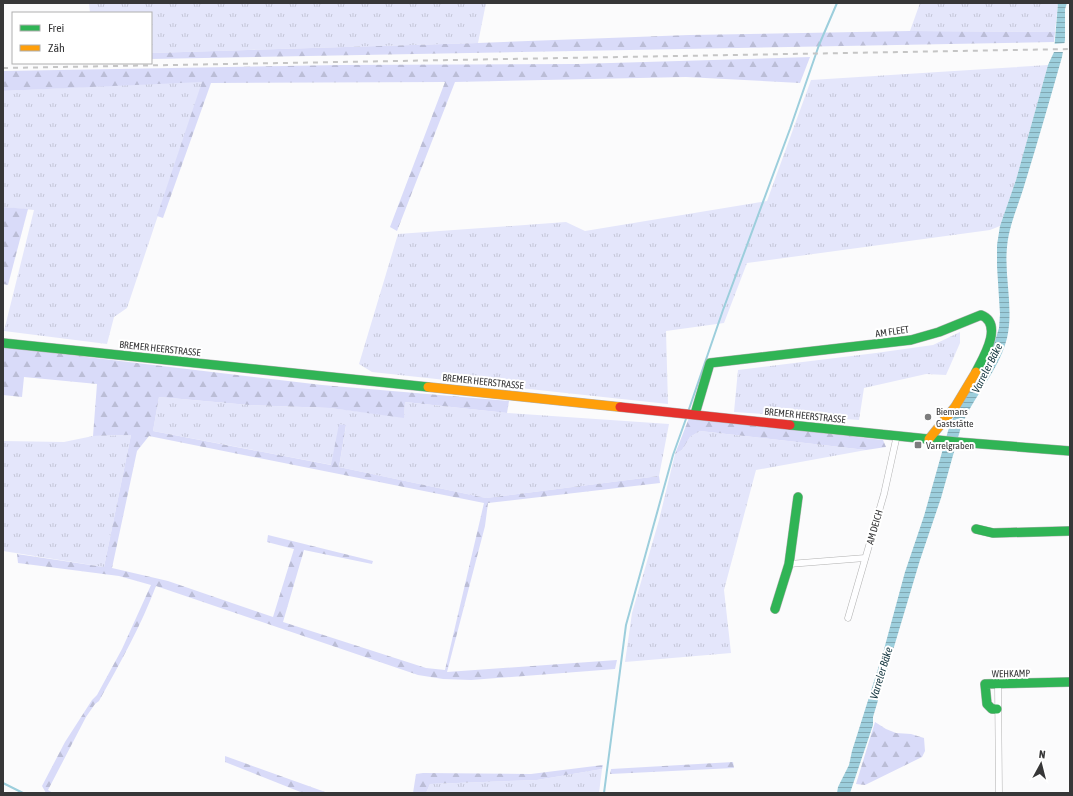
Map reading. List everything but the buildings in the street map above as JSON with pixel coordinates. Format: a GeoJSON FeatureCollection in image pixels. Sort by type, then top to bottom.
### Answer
{"type":"FeatureCollection","features":[{"type":"Feature","properties":{"kind":"main road","name":"AM FLEET"},"geometry":{"type":"LineString","coordinates":[[694,414],[710,363],[912,340],[939,332],[981,315],[986,317],[992,330],[991,339],[984,355],[956,406],[929,439]]}},
{"type":"Feature","properties":{"kind":"main road","name":"BREMER HEERSTRASSE"},"geometry":{"type":"LineString","coordinates":[[3,343],[929,439],[1070,451]]}},
{"type":"Feature","properties":{"kind":"main road"},"geometry":{"type":"LineString","coordinates":[[775,609],[789,564],[798,497]]}},
{"type":"Feature","properties":{"kind":"main road"},"geometry":{"type":"LineString","coordinates":[[976,529],[993,533],[1070,532]]}},
{"type":"Feature","properties":{"kind":"main road","name":"WEHKAMP"},"geometry":{"type":"LineString","coordinates":[[997,709],[992,709],[988,704],[985,684],[1070,682]]}},
{"type":"Feature","properties":{"kind":"street","name":"AM DEICH"},"geometry":{"type":"LineString","coordinates":[[848,618],[884,494],[898,435]]}},
{"type":"Feature","properties":{"kind":"street"},"geometry":{"type":"LineString","coordinates":[[789,564],[866,558]]}},
{"type":"Feature","properties":{"kind":"street"},"geometry":{"type":"LineString","coordinates":[[997,709],[999,793]]}},
{"type":"Feature","properties":{"kind":"green space"},"geometry":{"type":"Polygon","coordinates":[[[89,3],[486,3],[478,43],[152,53],[152,12],[90,12],[89,3]]]}},
{"type":"Feature","properties":{"kind":"green space"},"geometry":{"type":"Polygon","coordinates":[[[920,3],[1058,3],[1055,32],[910,31],[920,3]]]}},
{"type":"Feature","properties":{"kind":"green space"},"geometry":{"type":"Polygon","coordinates":[[[910,31],[1055,32],[1054,42],[152,59],[152,53],[689,35],[910,31]]]}},
{"type":"Feature","properties":{"kind":"green space"},"geometry":{"type":"Polygon","coordinates":[[[810,57],[800,83],[686,77],[455,82],[397,231],[390,227],[445,82],[211,83],[163,218],[157,216],[202,82],[3,91],[3,71],[342,65],[577,64],[810,57]]]}},
{"type":"Feature","properties":{"kind":"green space"},"geometry":{"type":"Polygon","coordinates":[[[1048,65],[1016,180],[1000,226],[990,230],[747,263],[724,323],[666,331],[668,404],[372,372],[359,364],[398,234],[566,222],[585,231],[767,201],[811,80],[1048,65]]]}},
{"type":"Feature","properties":{"kind":"green space"},"geometry":{"type":"Polygon","coordinates":[[[203,81],[127,308],[114,317],[107,344],[4,331],[34,210],[3,207],[3,91],[203,81]]]}},
{"type":"Feature","properties":{"kind":"green space"},"geometry":{"type":"Polygon","coordinates":[[[3,207],[28,209],[8,285],[3,284],[3,207]]]}},
{"type":"Feature","properties":{"kind":"green space"},"geometry":{"type":"Polygon","coordinates":[[[960,332],[960,343],[946,375],[926,374],[864,388],[859,420],[734,412],[738,370],[933,345],[960,332]]]}},
{"type":"Feature","properties":{"kind":"green space"},"geometry":{"type":"Polygon","coordinates":[[[3,347],[322,385],[509,401],[507,413],[405,402],[404,418],[330,408],[249,405],[159,397],[153,431],[331,465],[339,424],[346,425],[339,467],[486,498],[659,476],[660,483],[488,503],[485,526],[447,672],[617,660],[615,669],[471,680],[443,679],[418,675],[156,586],[137,630],[99,701],[95,704],[86,717],[48,790],[53,793],[46,793],[42,786],[65,742],[92,700],[97,695],[122,649],[151,585],[119,576],[18,563],[17,554],[104,567],[131,435],[93,436],[97,384],[24,377],[22,397],[3,395],[3,347]],[[149,436],[137,451],[112,568],[168,581],[273,617],[294,549],[267,542],[268,535],[373,561],[372,564],[304,550],[283,622],[426,668],[445,670],[484,503],[149,436]]]}},
{"type":"Feature","properties":{"kind":"green space"},"geometry":{"type":"Polygon","coordinates":[[[159,397],[249,405],[330,408],[404,417],[405,402],[507,413],[669,424],[659,476],[486,498],[339,467],[346,426],[340,424],[332,465],[153,431],[159,397]]]}},
{"type":"Feature","properties":{"kind":"green space"},"geometry":{"type":"Polygon","coordinates":[[[689,418],[883,440],[886,447],[866,450],[700,431],[690,437],[682,450],[675,454],[689,418]]]}},
{"type":"Feature","properties":{"kind":"green space"},"geometry":{"type":"Polygon","coordinates":[[[700,431],[866,450],[756,470],[724,590],[731,653],[625,662],[632,613],[659,520],[675,454],[682,450],[690,437],[700,431]]]}},
{"type":"Feature","properties":{"kind":"green space"},"geometry":{"type":"Polygon","coordinates":[[[131,435],[104,567],[3,551],[3,441],[64,442],[93,436],[131,435]]]}},
{"type":"Feature","properties":{"kind":"green space"},"geometry":{"type":"Polygon","coordinates":[[[875,722],[896,733],[911,734],[924,738],[925,751],[922,757],[865,785],[856,784],[875,722]]]}},
{"type":"Feature","properties":{"kind":"green space"},"geometry":{"type":"Polygon","coordinates":[[[225,756],[328,793],[303,793],[225,762],[225,756]]]}},
{"type":"Feature","properties":{"kind":"green space"},"geometry":{"type":"Polygon","coordinates":[[[733,762],[734,768],[610,774],[611,769],[733,762]]]}},
{"type":"Feature","properties":{"kind":"green space"},"geometry":{"type":"Polygon","coordinates":[[[603,765],[602,769],[537,780],[430,784],[426,793],[413,793],[416,774],[531,774],[603,765]]]}},
{"type":"Feature","properties":{"kind":"green space"},"geometry":{"type":"Polygon","coordinates":[[[602,769],[599,793],[426,793],[430,784],[537,780],[602,769]]]}},
{"type":"Feature","properties":{"kind":"water","name":"Varreler Bäke"},"geometry":{"type":"Polygon","coordinates":[[[1058,3],[1067,3],[1065,9],[1065,40],[1062,57],[1008,239],[1006,258],[1010,315],[1007,338],[998,361],[961,427],[941,498],[920,560],[873,717],[873,725],[850,793],[837,793],[838,787],[849,765],[948,431],[952,420],[986,360],[999,328],[1000,314],[997,245],[1000,226],[1016,180],[1048,65],[1054,52],[1058,3]]]}},
{"type":"Feature","properties":{"kind":"pier"},"geometry":{"type":"Polygon","coordinates":[[[1066,43],[1065,52],[1052,52],[1052,44],[1066,43]]]}},
{"type":"Feature","properties":{"kind":"waterway"},"geometry":{"type":"LineString","coordinates":[[688,412],[723,310],[790,129],[819,45],[837,3]]}},
{"type":"Feature","properties":{"kind":"waterway"},"geometry":{"type":"LineString","coordinates":[[604,793],[626,625],[673,455],[687,416]]}},
{"type":"Feature","properties":{"kind":"waterway"},"geometry":{"type":"LineString","coordinates":[[3,783],[23,793]]}},
{"type":"Feature","properties":{"kind":"railway"},"geometry":{"type":"LineString","coordinates":[[3,68],[1070,49]]}},
{"type":"Feature","properties":{"kind":"traffic: fast"},"geometry":{"type":"LineString","coordinates":[[695,414],[710,363],[911,340],[939,332],[981,315],[988,319],[991,326],[991,333],[987,350],[976,372]]}},
{"type":"Feature","properties":{"kind":"traffic: fast"},"geometry":{"type":"LineString","coordinates":[[3,343],[428,387]]}},
{"type":"Feature","properties":{"kind":"traffic: fast"},"geometry":{"type":"LineString","coordinates":[[790,425],[957,442],[1070,451]]}},
{"type":"Feature","properties":{"kind":"traffic: fast"},"geometry":{"type":"LineString","coordinates":[[775,609],[789,564],[798,497]]}},
{"type":"Feature","properties":{"kind":"traffic: fast"},"geometry":{"type":"LineString","coordinates":[[976,529],[993,533],[1070,531]]}},
{"type":"Feature","properties":{"kind":"traffic: fast"},"geometry":{"type":"LineString","coordinates":[[997,709],[992,709],[987,704],[985,684],[1070,682]]}},
{"type":"Feature","properties":{"kind":"traffic: slow"},"geometry":{"type":"LineString","coordinates":[[929,439],[955,407],[976,372]]}},
{"type":"Feature","properties":{"kind":"traffic: slow"},"geometry":{"type":"LineString","coordinates":[[428,387],[620,407]]}},
{"type":"Feature","properties":{"kind":"traffic: jam"},"geometry":{"type":"LineString","coordinates":[[620,407],[790,425]]}},
{"type":"Feature","properties":{"kind":"place","name":"Biemans Gaststätte"},"geometry":{"type":"Point","coordinates":[928,417]}},
{"type":"Feature","properties":{"kind":"place","name":"Varrelgraben"},"geometry":{"type":"Point","coordinates":[918,445]}}]}
